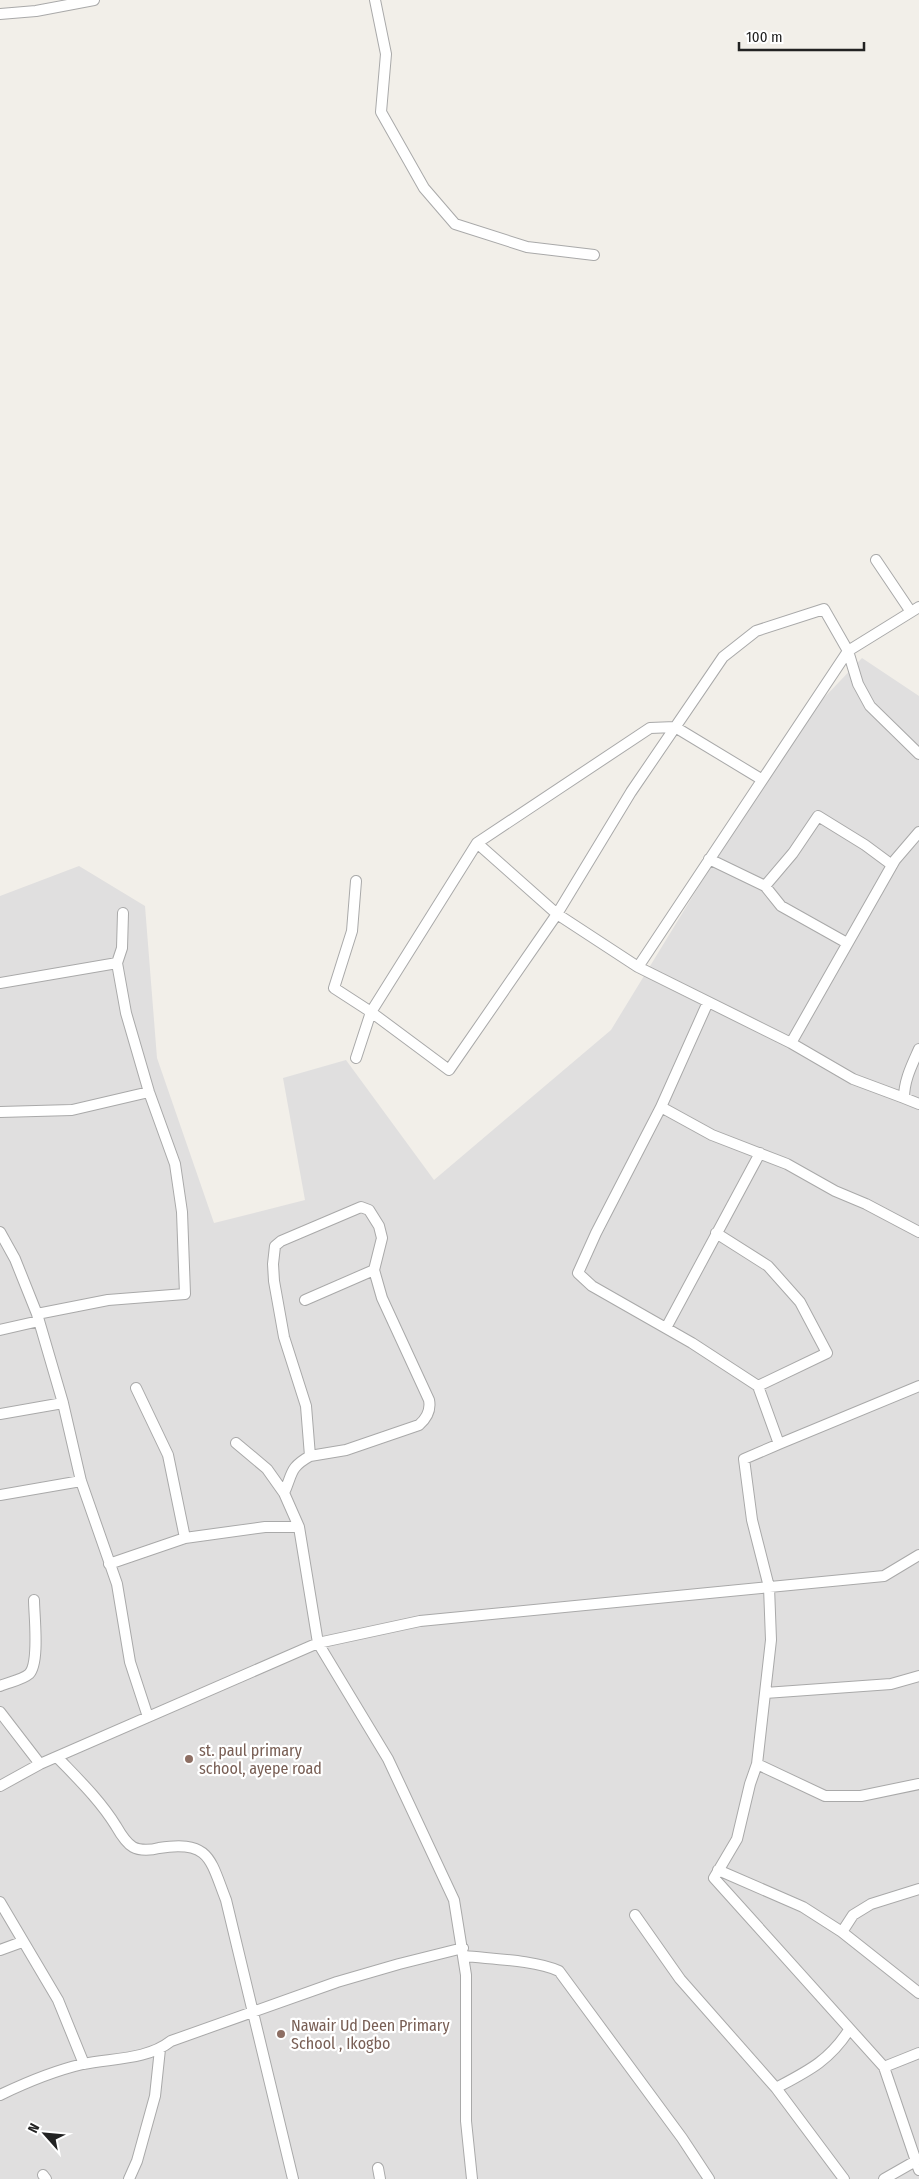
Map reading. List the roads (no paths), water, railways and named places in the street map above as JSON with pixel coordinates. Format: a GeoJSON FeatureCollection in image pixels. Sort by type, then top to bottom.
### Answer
{"type":"FeatureCollection","features":[{"type":"Feature","properties":{"kind":"street"},"geometry":{"type":"LineString","coordinates":[[0,14],[36,11],[94,0]]}},
{"type":"Feature","properties":{"kind":"street"},"geometry":{"type":"LineString","coordinates":[[375,0],[386,54],[381,112],[424,188],[454,224],[527,247],[594,255]]}},
{"type":"Feature","properties":{"kind":"street"},"geometry":{"type":"LineString","coordinates":[[638,967],[848,651],[876,636],[915,610],[876,560]]}},
{"type":"Feature","properties":{"kind":"street"},"geometry":{"type":"LineString","coordinates":[[356,880],[352,931],[334,988],[371,1012],[449,1070],[557,914],[631,792],[723,656],[756,631],[824,609],[848,651],[858,684],[870,706],[919,754]]}},
{"type":"Feature","properties":{"kind":"street"},"geometry":{"type":"LineString","coordinates":[[356,1058],[371,1012],[477,842],[650,728],[675,727],[762,779]]}},
{"type":"Feature","properties":{"kind":"street"},"geometry":{"type":"LineString","coordinates":[[766,886],[793,853],[818,816],[866,845],[892,865]]}},
{"type":"Feature","properties":{"kind":"street"},"geometry":{"type":"LineString","coordinates":[[791,1043],[892,865],[919,832]]}},
{"type":"Feature","properties":{"kind":"street"},"geometry":{"type":"LineString","coordinates":[[477,842],[557,914],[638,967],[791,1043],[853,1079],[919,1104]]}},
{"type":"Feature","properties":{"kind":"street"},"geometry":{"type":"LineString","coordinates":[[709,859],[766,886],[781,906],[847,943]]}},
{"type":"Feature","properties":{"kind":"street"},"geometry":{"type":"LineString","coordinates":[[0,1330],[38,1317],[108,1300],[185,1294],[182,1212],[176,1164],[149,1092],[126,1013],[117,963],[122,948],[123,913]]}},
{"type":"Feature","properties":{"kind":"street"},"geometry":{"type":"LineString","coordinates":[[0,983],[117,963]]}},
{"type":"Feature","properties":{"kind":"street"},"geometry":{"type":"LineString","coordinates":[[708,1002],[661,1107],[596,1233],[578,1273],[592,1286],[692,1342],[758,1386],[779,1444]]}},
{"type":"Feature","properties":{"kind":"street"},"geometry":{"type":"LineString","coordinates":[[904,1098],[906,1080],[919,1048]]}},
{"type":"Feature","properties":{"kind":"street"},"geometry":{"type":"LineString","coordinates":[[0,1112],[72,1110],[149,1092]]}},
{"type":"Feature","properties":{"kind":"street"},"geometry":{"type":"LineString","coordinates":[[661,1107],[712,1135],[787,1164],[836,1191],[866,1204],[919,1232]]}},
{"type":"Feature","properties":{"kind":"street"},"geometry":{"type":"LineString","coordinates":[[666,1328],[760,1153]]}},
{"type":"Feature","properties":{"kind":"street"},"geometry":{"type":"LineString","coordinates":[[284,1493],[296,1464],[310,1456],[346,1450],[419,1425],[428,1414],[430,1407],[429,1400],[388,1314],[374,1270],[382,1238],[374,1215],[364,1207],[281,1241],[275,1246],[274,1281],[284,1336],[306,1406],[310,1456]]}},
{"type":"Feature","properties":{"kind":"street"},"geometry":{"type":"LineString","coordinates":[[0,1232],[15,1259],[38,1317],[63,1403],[81,1481],[118,1589],[130,1662],[148,1717]]}},
{"type":"Feature","properties":{"kind":"street"},"geometry":{"type":"LineString","coordinates":[[716,1234],[768,1266],[800,1302],[827,1353],[758,1386]]}},
{"type":"Feature","properties":{"kind":"street"},"geometry":{"type":"LineString","coordinates":[[305,1300],[374,1270]]}},
{"type":"Feature","properties":{"kind":"street"},"geometry":{"type":"LineString","coordinates":[[884,2179],[918,2163],[884,2067],[714,1878],[737,1840],[750,1784],[757,1764],[771,1640],[768,1586],[752,1520],[744,1459],[919,1386]]}},
{"type":"Feature","properties":{"kind":"street"},"geometry":{"type":"LineString","coordinates":[[136,1388],[168,1455],[184,1538]]}},
{"type":"Feature","properties":{"kind":"street"},"geometry":{"type":"LineString","coordinates":[[0,1414],[63,1403]]}},
{"type":"Feature","properties":{"kind":"street"},"geometry":{"type":"LineString","coordinates":[[236,1443],[267,1469],[284,1493],[299,1527],[318,1643],[388,1759],[414,1811],[454,1900],[464,1952],[466,2121],[472,2179]]}},
{"type":"Feature","properties":{"kind":"street"},"geometry":{"type":"LineString","coordinates":[[0,1495],[81,1481]]}},
{"type":"Feature","properties":{"kind":"street"},"geometry":{"type":"LineString","coordinates":[[109,1564],[184,1538],[226,1530],[299,1527]]}},
{"type":"Feature","properties":{"kind":"street"},"geometry":{"type":"LineString","coordinates":[[0,1786],[57,1756],[318,1643],[420,1621],[884,1576],[919,1555]]}},
{"type":"Feature","properties":{"kind":"street"},"geometry":{"type":"LineString","coordinates":[[0,1686],[31,1671],[35,1656],[34,1600]]}},
{"type":"Feature","properties":{"kind":"street"},"geometry":{"type":"LineString","coordinates":[[764,1693],[891,1684],[919,1676]]}},
{"type":"Feature","properties":{"kind":"street"},"geometry":{"type":"LineString","coordinates":[[0,1712],[40,1764]]}},
{"type":"Feature","properties":{"kind":"street"},"geometry":{"type":"LineString","coordinates":[[57,1756],[103,1805],[123,1838],[133,1847],[150,1850],[180,1845],[198,1849],[209,1858],[226,1900],[293,2179]]}},
{"type":"Feature","properties":{"kind":"street"},"geometry":{"type":"LineString","coordinates":[[757,1764],[826,1796],[861,1796],[919,1784]]}},
{"type":"Feature","properties":{"kind":"street"},"geometry":{"type":"LineString","coordinates":[[718,1870],[802,1907],[842,1932],[919,1993]]}},
{"type":"Feature","properties":{"kind":"street"},"geometry":{"type":"LineString","coordinates":[[842,1932],[853,1916],[871,1904],[919,1889]]}},
{"type":"Feature","properties":{"kind":"street"},"geometry":{"type":"LineString","coordinates":[[0,1902],[58,2000],[84,2064]]}},
{"type":"Feature","properties":{"kind":"street"},"geometry":{"type":"LineString","coordinates":[[635,1915],[680,1979],[776,2088],[844,2179]]}},
{"type":"Feature","properties":{"kind":"street"},"geometry":{"type":"LineString","coordinates":[[0,1950],[22,1942]]}},
{"type":"Feature","properties":{"kind":"street"},"geometry":{"type":"LineString","coordinates":[[0,2095],[37,2077],[84,2064],[110,2061],[160,2049],[171,2040],[337,1982],[399,1964],[464,1952],[553,1968],[559,1971],[682,2138],[709,2179]]}},
{"type":"Feature","properties":{"kind":"street"},"geometry":{"type":"LineString","coordinates":[[776,2088],[805,2073],[830,2056],[849,2030]]}},
{"type":"Feature","properties":{"kind":"street"},"geometry":{"type":"LineString","coordinates":[[129,2179],[137,2162],[156,2096],[160,2049]]}},
{"type":"Feature","properties":{"kind":"street"},"geometry":{"type":"LineString","coordinates":[[884,2067],[919,2053]]}},
{"type":"Feature","properties":{"kind":"place","name":"st. paul primary school, ayepe road"},"geometry":{"type":"Point","coordinates":[189,1759]}},
{"type":"Feature","properties":{"kind":"place","name":"Nawair Ud Deen Primary School , Ikogbo"},"geometry":{"type":"Point","coordinates":[281,2034]}}]}
